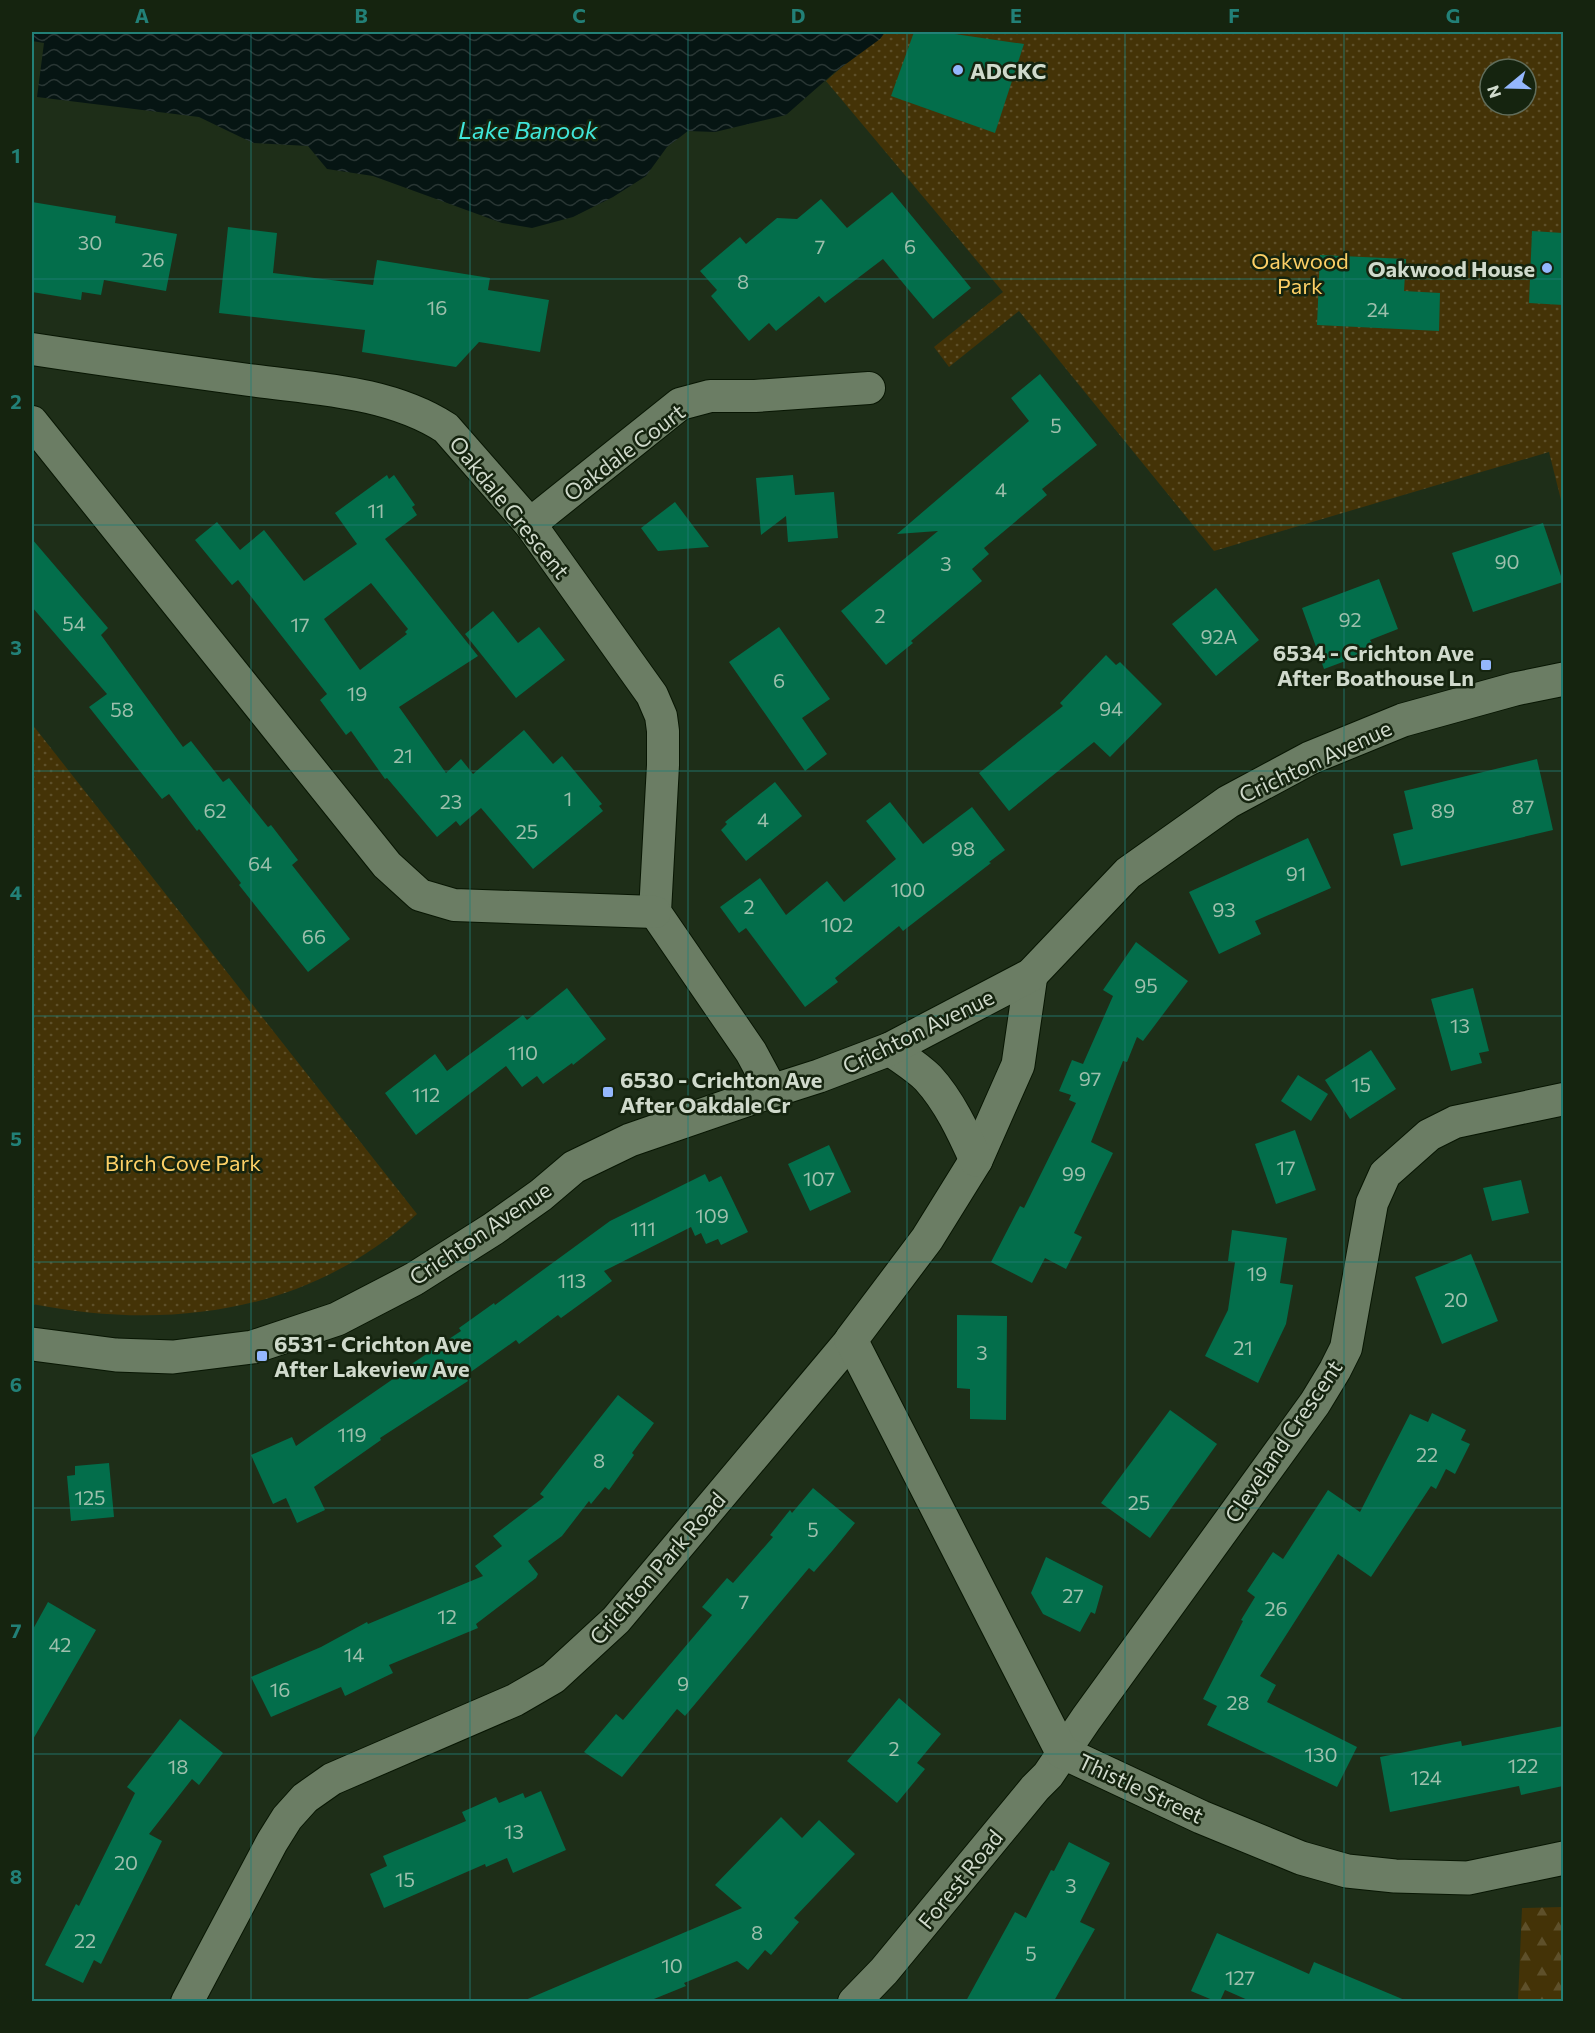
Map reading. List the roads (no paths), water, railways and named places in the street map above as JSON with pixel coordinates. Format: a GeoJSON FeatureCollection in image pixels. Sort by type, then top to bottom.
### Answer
{"type":"FeatureCollection","features":[{"type":"Feature","properties":{"kind":"street","name":"Oakdale Crescent"},"geometry":{"type":"LineString","coordinates":[[32,350],[345,393],[401,405],[429,417],[446,428],[531,524],[652,695],[661,716],[663,765],[655,912]]}},
{"type":"Feature","properties":{"kind":"street","name":"Oakdale Court"},"geometry":{"type":"LineString","coordinates":[[531,524],[680,404],[710,396],[755,396],[869,388]]}},
{"type":"Feature","properties":{"kind":"street"},"geometry":{"type":"LineString","coordinates":[[32,422],[387,865],[407,884],[420,895],[454,905],[655,912],[751,1052],[772,1091]]}},
{"type":"Feature","properties":{"kind":"street","name":"Crichton Avenue"},"geometry":{"type":"LineString","coordinates":[[33,1349],[174,1357],[253,1347],[337,1319],[414,1279],[493,1229],[541,1195],[574,1167],[630,1140],[819,1076],[890,1049],[1031,975],[1128,873],[1228,802],[1310,758],[1403,720],[1515,689],[1563,679]]}},
{"type":"Feature","properties":{"kind":"street","name":"Crichton Park Road"},"geometry":{"type":"LineString","coordinates":[[188,2001],[272,1842],[287,1818],[304,1798],[332,1779],[515,1700],[553,1678],[616,1620],[851,1340],[927,1239],[976,1160],[1018,1065],[1031,975]]}},
{"type":"Feature","properties":{"kind":"street"},"geometry":{"type":"LineString","coordinates":[[890,1049],[926,1077],[941,1094],[962,1128],[976,1160]]}},
{"type":"Feature","properties":{"kind":"street","name":"Cleveland Crescent"},"geometry":{"type":"LineString","coordinates":[[1062,1752],[1315,1403],[1335,1370],[1346,1348],[1372,1203],[1385,1174],[1429,1135],[1455,1122],[1563,1099]]}},
{"type":"Feature","properties":{"kind":"street","name":"Thistle Street"},"geometry":{"type":"LineString","coordinates":[[851,1340],[1062,1752],[1300,1858],[1347,1871],[1395,1876],[1468,1878],[1563,1858]]}},
{"type":"Feature","properties":{"kind":"street","name":"Forest Road"},"geometry":{"type":"LineString","coordinates":[[854,2001],[884,1971],[1048,1775],[1062,1752]]}},
{"type":"Feature","properties":{"kind":"water","name":"Lake Banook"},"geometry":{"type":"Polygon","coordinates":[[[32,32],[885,32],[880,39],[835,72],[786,115],[715,132],[688,131],[667,147],[646,176],[613,197],[573,217],[532,228],[502,223],[373,176],[327,169],[308,146],[253,143],[199,117],[37,97],[44,43],[32,41],[32,32]]]}},
{"type":"Feature","properties":{"kind":"place","name":"ADCKC"},"geometry":{"type":"Point","coordinates":[958,70]}},
{"type":"Feature","properties":{"kind":"place","name":"Oakwood House"},"geometry":{"type":"Point","coordinates":[1547,268]}},
{"type":"Feature","properties":{"kind":"place","name":"6534 - Crichton Ave After Boathouse Ln"},"geometry":{"type":"Point","coordinates":[1486,665]}},
{"type":"Feature","properties":{"kind":"place","name":"6530 - Crichton Ave After Oakdale Cr"},"geometry":{"type":"Point","coordinates":[608,1092]}},
{"type":"Feature","properties":{"kind":"place","name":"6531 - Crichton Ave After Lakeview Ave"},"geometry":{"type":"Point","coordinates":[262,1356]}},
{"type":"Feature","properties":{"kind":"park label","name":"Oakwood Park"},"geometry":{"type":"Point","coordinates":[1300,272]}},
{"type":"Feature","properties":{"kind":"park label","name":"Birch Cove Park"},"geometry":{"type":"Point","coordinates":[183,1162]}}]}
